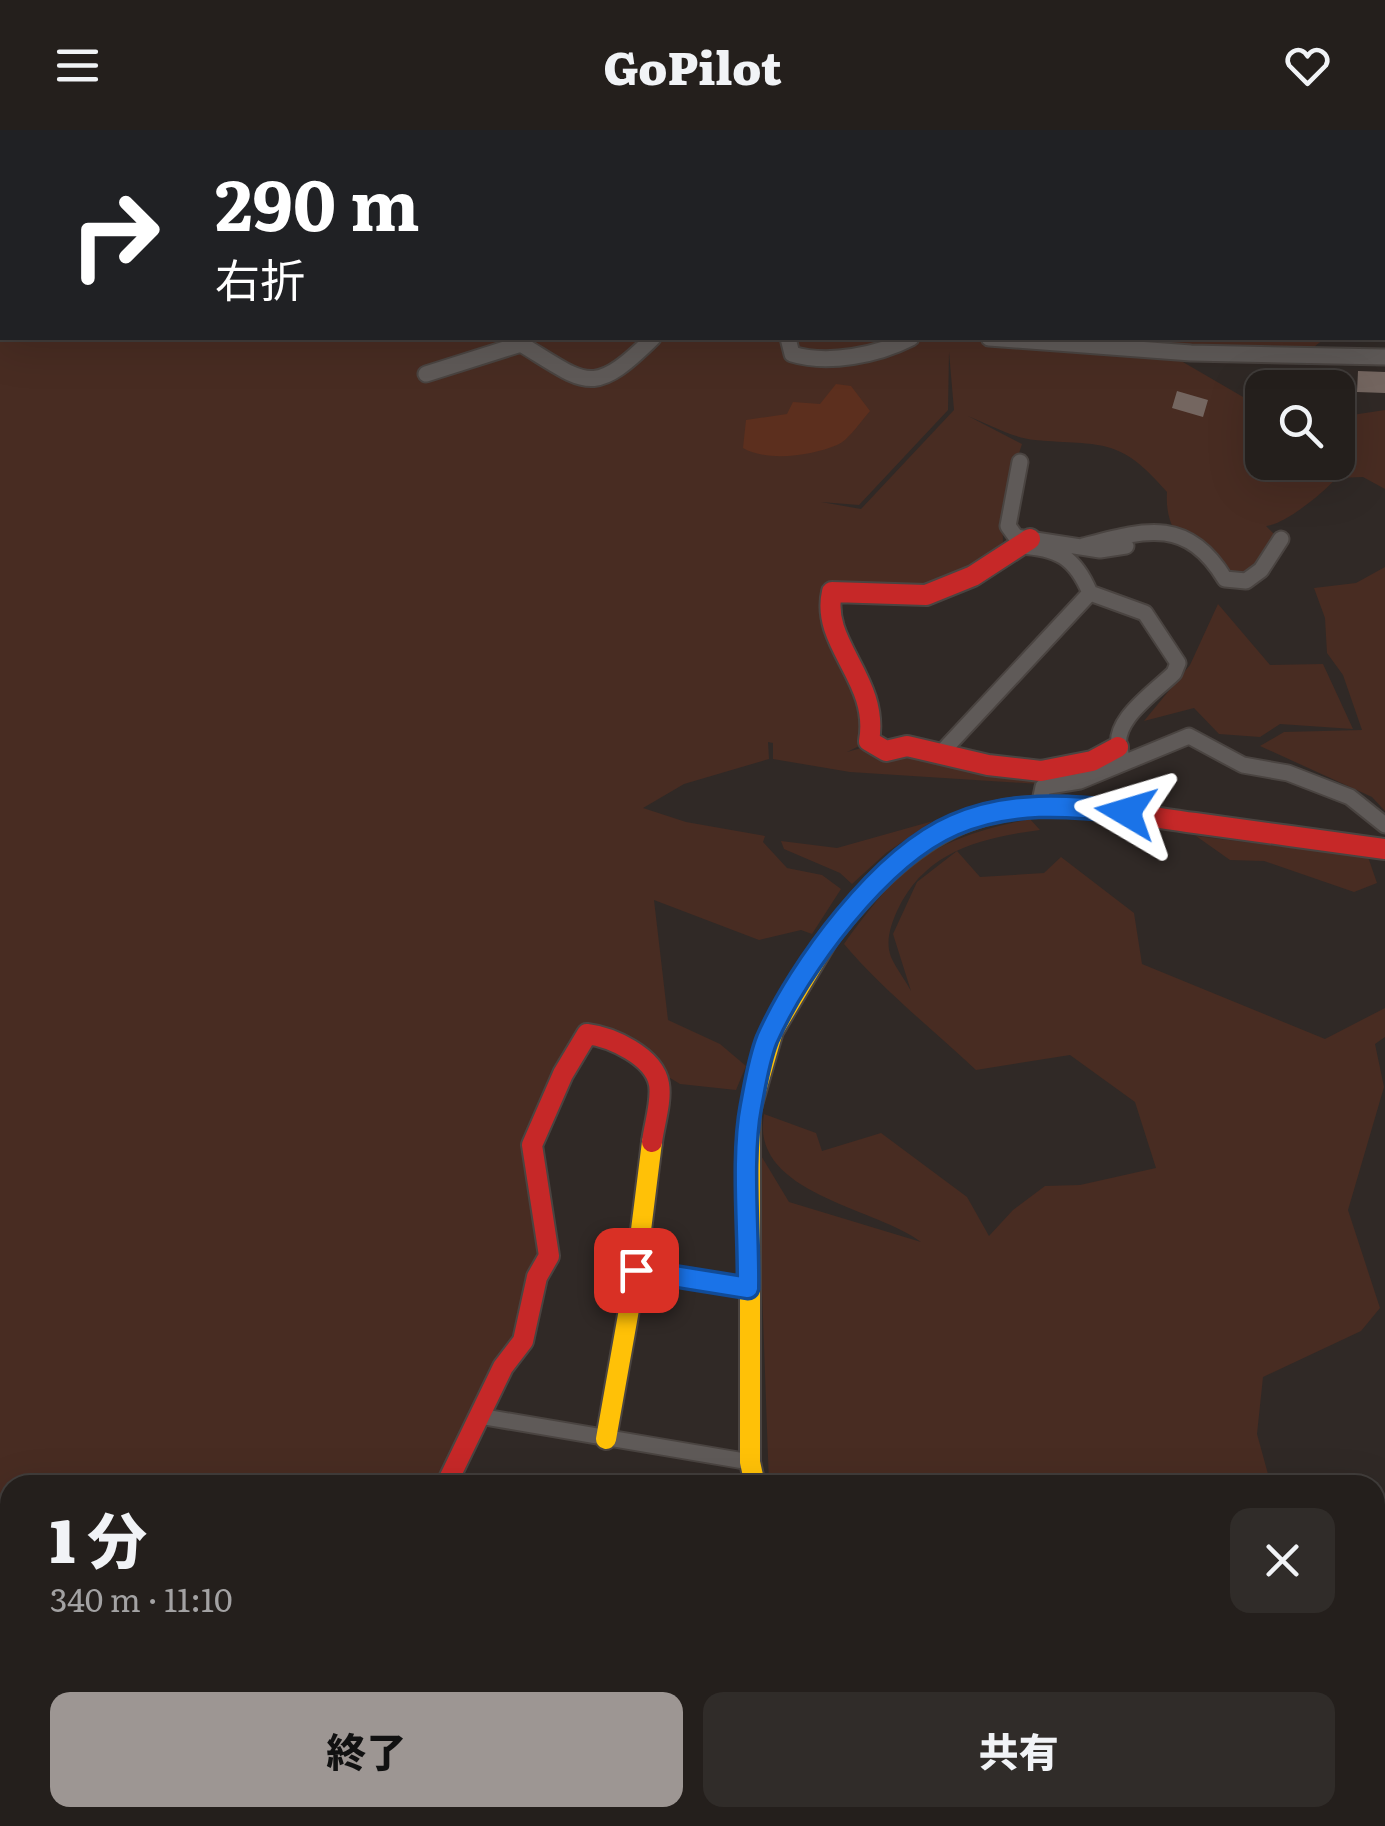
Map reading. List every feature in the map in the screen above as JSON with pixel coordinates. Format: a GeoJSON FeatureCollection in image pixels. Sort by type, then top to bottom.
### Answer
{"type":"FeatureCollection","features":[{"type":"Feature","properties":{"kind":"street"},"geometry":{"type":"LineString","coordinates":[[426,374],[521,344],[581,380],[601,379],[651,340]]}},
{"type":"Feature","properties":{"kind":"street"},"geometry":{"type":"LineString","coordinates":[[788,340],[792,354],[814,361],[892,348],[907,340]]}},
{"type":"Feature","properties":{"kind":"street"},"geometry":{"type":"LineString","coordinates":[[1019,340],[1191,352],[1385,356]]}},
{"type":"Feature","properties":{"kind":"street"},"geometry":{"type":"LineString","coordinates":[[1350,356],[1351,340]]}},
{"type":"Feature","properties":{"kind":"street"},"geometry":{"type":"LineString","coordinates":[[1020,462],[1008,526],[1016,537],[1074,561],[1090,593],[1146,613],[1178,663],[1174,673],[1124,722],[1122,754]]}},
{"type":"Feature","properties":{"kind":"street"},"geometry":{"type":"LineString","coordinates":[[1084,546],[1148,530],[1161,531],[1208,553],[1225,579],[1246,581],[1261,570],[1281,538]]}},
{"type":"Feature","properties":{"kind":"street"},"geometry":{"type":"LineString","coordinates":[[1126,546],[1100,550],[1024,542],[942,592],[911,596],[851,588],[832,592],[828,598],[832,627],[852,655],[873,712],[869,740],[877,750],[890,753],[907,746],[1032,774],[1052,774],[1176,738],[1200,738],[1243,765],[1288,773],[1350,797],[1385,825]]}},
{"type":"Feature","properties":{"kind":"street"},"geometry":{"type":"LineString","coordinates":[[941,753],[1090,593]]}},
{"type":"Feature","properties":{"kind":"street"},"geometry":{"type":"LineString","coordinates":[[1039,806],[1043,787],[1082,780],[1122,754]]}},
{"type":"Feature","properties":{"kind":"street"},"geometry":{"type":"LineString","coordinates":[[753,1475],[748,1288],[750,1110],[766,1042],[797,985],[854,909],[908,852],[954,825],[1039,806],[1088,808],[1385,849]]}},
{"type":"Feature","properties":{"kind":"street"},"geometry":{"type":"LineString","coordinates":[[451,1475],[503,1367],[523,1341],[537,1277],[549,1256],[532,1145],[563,1074],[586,1034],[602,1034],[653,1069],[658,1084],[636,1270],[606,1440]]}},
{"type":"Feature","properties":{"kind":"street"},"geometry":{"type":"LineString","coordinates":[[636,1270],[748,1288]]}},
{"type":"Feature","properties":{"kind":"street"},"geometry":{"type":"LineString","coordinates":[[479,1416],[750,1462]]}},
{"type":"Feature","properties":{"kind":"shaded area"},"geometry":{"type":"Polygon","coordinates":[[[0,340],[1020,340],[1164,351],[1245,398],[1245,480],[1334,480],[1293,514],[1266,526],[1276,536],[1261,570],[1228,580],[1176,534],[1167,508],[1167,492],[1136,461],[1094,444],[1018,437],[968,416],[1022,444],[1002,506],[1003,542],[984,562],[918,592],[863,583],[827,607],[865,691],[861,745],[847,752],[868,746],[897,754],[972,759],[1055,785],[850,772],[773,759],[773,743],[768,742],[769,759],[684,784],[643,808],[686,822],[765,836],[763,842],[787,868],[822,875],[841,889],[812,934],[801,930],[759,940],[654,900],[668,1020],[720,1044],[746,1066],[736,1090],[680,1084],[589,1029],[532,1145],[545,1253],[520,1338],[447,1475],[0,1475],[0,340]],[[949,352],[948,410],[859,505],[821,502],[861,509],[954,410],[949,352]]]}},
{"type":"Feature","properties":{"kind":"shaded area"},"geometry":{"type":"Polygon","coordinates":[[[1137,340],[1323,340],[1314,347],[1206,346],[1137,340]]]}},
{"type":"Feature","properties":{"kind":"shaded area"},"geometry":{"type":"Polygon","coordinates":[[[836,384],[851,386],[870,411],[841,443],[789,456],[764,455],[743,448],[746,420],[787,414],[793,402],[820,404],[836,384]]]}},
{"type":"Feature","properties":{"kind":"shaded area"},"geometry":{"type":"Polygon","coordinates":[[[1385,410],[1385,489],[1363,477],[1355,477],[1355,415],[1385,410]]]}},
{"type":"Feature","properties":{"kind":"shaded area"},"geometry":{"type":"Polygon","coordinates":[[[1385,567],[1385,811],[1372,797],[1260,746],[1284,732],[1362,730],[1343,675],[1327,653],[1325,618],[1314,588],[1356,583],[1385,567]]]}},
{"type":"Feature","properties":{"kind":"shaded area"},"geometry":{"type":"Polygon","coordinates":[[[1218,604],[1270,665],[1323,664],[1353,729],[1280,724],[1260,737],[1219,734],[1194,708],[1144,721],[1190,665],[1218,604]]]}},
{"type":"Feature","properties":{"kind":"shaded area"},"geometry":{"type":"Polygon","coordinates":[[[1030,819],[1040,830],[956,851],[923,874],[909,891],[897,911],[890,933],[891,957],[911,991],[893,934],[917,882],[957,851],[980,877],[1044,873],[1061,857],[1134,913],[1142,964],[1325,1039],[1385,1008],[1385,1037],[1375,1044],[1384,1087],[1348,1210],[1380,1308],[1361,1331],[1263,1377],[1257,1434],[1268,1475],[769,1475],[757,1149],[789,1202],[921,1242],[795,1180],[776,1163],[765,1141],[764,1114],[816,1133],[822,1151],[881,1133],[967,1197],[989,1236],[1013,1210],[1045,1186],[1080,1185],[1156,1168],[1135,1102],[1070,1055],[976,1070],[844,944],[902,874],[943,846],[1030,819]]]}},
{"type":"Feature","properties":{"kind":"shaded area"},"geometry":{"type":"Polygon","coordinates":[[[933,821],[886,853],[852,884],[840,873],[784,849],[781,841],[837,848],[933,821]]]}},
{"type":"Feature","properties":{"kind":"shaded area"},"geometry":{"type":"Polygon","coordinates":[[[1196,836],[1368,857],[1377,883],[1354,892],[1264,861],[1230,860],[1196,836]]]}},
{"type":"Feature","properties":{"kind":"building"},"geometry":{"type":"Polygon","coordinates":[[[1358,371],[1385,372],[1385,393],[1357,392],[1358,371]]]}},
{"type":"Feature","properties":{"kind":"building"},"geometry":{"type":"Polygon","coordinates":[[[1177,391],[1208,400],[1203,417],[1172,408],[1177,391]]]}},
{"type":"Feature","properties":{"kind":"traffic: slow"},"geometry":{"type":"LineString","coordinates":[[753,1475],[750,1111],[773,1031],[829,937]]}},
{"type":"Feature","properties":{"kind":"traffic: slow"},"geometry":{"type":"LineString","coordinates":[[606,1439],[636,1270],[652,1142]]}},
{"type":"Feature","properties":{"kind":"traffic: jam"},"geometry":{"type":"LineString","coordinates":[[1030,539],[973,576],[926,595],[832,592],[834,629],[866,699],[869,741],[886,751],[907,746],[988,765],[1041,771],[1092,761],[1118,747]]}},
{"type":"Feature","properties":{"kind":"traffic: jam"},"geometry":{"type":"LineString","coordinates":[[829,937],[872,887],[923,844],[961,823],[1018,808],[1107,810],[1385,849]]}},
{"type":"Feature","properties":{"kind":"traffic: jam"},"geometry":{"type":"LineString","coordinates":[[451,1475],[503,1367],[523,1341],[537,1277],[549,1256],[532,1145],[563,1074],[587,1034],[630,1050],[655,1074],[659,1098],[652,1142]]}},
{"type":"Feature","properties":{"kind":"route"},"geometry":{"type":"LineString","coordinates":[[636,1270],[748,1288],[750,1110],[766,1042],[797,985],[854,909],[908,852],[954,825],[1018,808],[1062,805],[1126,812]]}}]}
